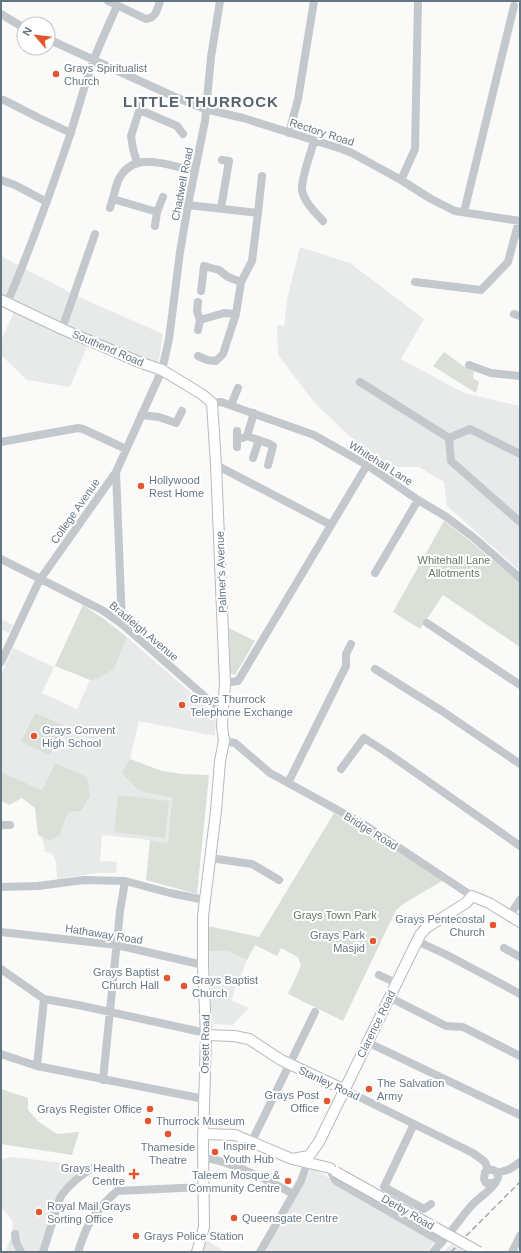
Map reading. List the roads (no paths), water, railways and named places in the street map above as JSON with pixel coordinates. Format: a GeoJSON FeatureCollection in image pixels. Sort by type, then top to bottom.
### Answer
{"type":"FeatureCollection","features":[{"type":"Feature","properties":{"kind":"main road","name":"Southend Road"},"geometry":{"type":"LineString","coordinates":[[4,301],[62,329],[139,362],[162,370],[203,395],[212,403]]}},
{"type":"Feature","properties":{"kind":"main road","name":"Palmer's Avenue"},"geometry":{"type":"LineString","coordinates":[[212,403],[225,683],[222,726],[224,741]]}},
{"type":"Feature","properties":{"kind":"main road","name":"Orsett Road"},"geometry":{"type":"LineString","coordinates":[[197,1252],[204,1226],[203,1134],[206,1034],[203,966],[204,900],[220,761],[224,741]]}},
{"type":"Feature","properties":{"kind":"main road","name":"Bridge Road"},"geometry":{"type":"LineString","coordinates":[[472,896],[510,915],[520,922]]}},
{"type":"Feature","properties":{"kind":"main road","name":"Clarence Road"},"geometry":{"type":"LineString","coordinates":[[292,1159],[309,1156],[319,1142],[389,997],[423,931],[462,906],[472,896]]}},
{"type":"Feature","properties":{"kind":"main road","name":"Stanley Road"},"geometry":{"type":"LineString","coordinates":[[206,1034],[234,1036],[249,1039],[289,1064],[345,1090]]}},
{"type":"Feature","properties":{"kind":"main road","name":"Derby Road"},"geometry":{"type":"LineString","coordinates":[[203,1134],[235,1134],[292,1159],[316,1164],[333,1170]]}},
{"type":"Feature","properties":{"kind":"main road","name":"Derby Road"},"geometry":{"type":"LineString","coordinates":[[319,1142],[320,1158],[322,1162],[333,1170],[479,1252]]}},
{"type":"Feature","properties":{"kind":"street"},"geometry":{"type":"LineString","coordinates":[[108,1],[146,19],[151,19],[155,15],[160,1]]}},
{"type":"Feature","properties":{"kind":"street","name":"Chadwell Road"},"geometry":{"type":"LineString","coordinates":[[162,370],[169,340],[180,252],[201,139],[211,57],[220,1]]}},
{"type":"Feature","properties":{"kind":"street"},"geometry":{"type":"LineString","coordinates":[[289,132],[298,99],[314,1]]}},
{"type":"Feature","properties":{"kind":"street"},"geometry":{"type":"LineString","coordinates":[[401,180],[415,149],[418,1]]}},
{"type":"Feature","properties":{"kind":"street"},"geometry":{"type":"LineString","coordinates":[[4,301],[22,268],[71,133],[82,94],[94,60],[117,6]]}},
{"type":"Feature","properties":{"kind":"street"},"geometry":{"type":"LineString","coordinates":[[464,212],[516,12]]}},
{"type":"Feature","properties":{"kind":"street"},"geometry":{"type":"LineString","coordinates":[[1,14],[16,23]]}},
{"type":"Feature","properties":{"kind":"street","name":"Rectory Road"},"geometry":{"type":"LineString","coordinates":[[56,43],[175,97],[205,109],[243,118],[352,153],[401,180],[431,199],[456,210],[519,221]]}},
{"type":"Feature","properties":{"kind":"street"},"geometry":{"type":"LineString","coordinates":[[4,100],[71,133]]}},
{"type":"Feature","properties":{"kind":"street"},"geometry":{"type":"LineString","coordinates":[[137,162],[132,148],[131,136],[141,108],[177,126],[183,134]]}},
{"type":"Feature","properties":{"kind":"street"},"geometry":{"type":"LineString","coordinates":[[314,141],[303,180],[302,190],[312,210],[323,221]]}},
{"type":"Feature","properties":{"kind":"street"},"geometry":{"type":"LineString","coordinates":[[110,208],[119,180],[127,168],[137,162],[149,161],[194,171]]}},
{"type":"Feature","properties":{"kind":"street"},"geometry":{"type":"LineString","coordinates":[[220,208],[229,161]]}},
{"type":"Feature","properties":{"kind":"street"},"geometry":{"type":"LineString","coordinates":[[198,356],[216,361],[223,354],[236,314],[241,282],[252,261],[262,176]]}},
{"type":"Feature","properties":{"kind":"street"},"geometry":{"type":"LineString","coordinates":[[1,180],[15,185],[47,202]]}},
{"type":"Feature","properties":{"kind":"street"},"geometry":{"type":"LineString","coordinates":[[154,226],[157,212],[163,197]]}},
{"type":"Feature","properties":{"kind":"street"},"geometry":{"type":"LineString","coordinates":[[113,199],[157,212]]}},
{"type":"Feature","properties":{"kind":"street"},"geometry":{"type":"LineString","coordinates":[[188,205],[258,213]]}},
{"type":"Feature","properties":{"kind":"street"},"geometry":{"type":"LineString","coordinates":[[415,282],[481,290],[508,262],[519,221]]}},
{"type":"Feature","properties":{"kind":"street"},"geometry":{"type":"LineString","coordinates":[[62,329],[95,234]]}},
{"type":"Feature","properties":{"kind":"street"},"geometry":{"type":"LineString","coordinates":[[201,291],[205,263],[219,270],[228,277],[241,282]]}},
{"type":"Feature","properties":{"kind":"street"},"geometry":{"type":"LineString","coordinates":[[198,302],[196,311],[200,320],[198,330]]}},
{"type":"Feature","properties":{"kind":"street"},"geometry":{"type":"LineString","coordinates":[[200,320],[224,313],[236,314]]}},
{"type":"Feature","properties":{"kind":"street"},"geometry":{"type":"LineString","coordinates":[[469,365],[491,373],[520,376]]}},
{"type":"Feature","properties":{"kind":"street","name":"College Avenue"},"geometry":{"type":"LineString","coordinates":[[1,662],[41,578],[116,472],[162,370]]}},
{"type":"Feature","properties":{"kind":"street"},"geometry":{"type":"LineString","coordinates":[[360,382],[449,438]]}},
{"type":"Feature","properties":{"kind":"street"},"geometry":{"type":"LineString","coordinates":[[231,405],[238,388]]}},
{"type":"Feature","properties":{"kind":"street","name":"Whitehall Lane"},"geometry":{"type":"LineString","coordinates":[[212,403],[220,402],[231,405],[314,435],[367,466],[445,516],[474,537],[520,578]]}},
{"type":"Feature","properties":{"kind":"street"},"geometry":{"type":"LineString","coordinates":[[141,415],[159,417],[176,423],[182,411]]}},
{"type":"Feature","properties":{"kind":"street"},"geometry":{"type":"LineString","coordinates":[[247,436],[254,413]]}},
{"type":"Feature","properties":{"kind":"street"},"geometry":{"type":"LineString","coordinates":[[1,442],[78,428],[126,449]]}},
{"type":"Feature","properties":{"kind":"street"},"geometry":{"type":"LineString","coordinates":[[449,438],[470,429],[520,454]]}},
{"type":"Feature","properties":{"kind":"street"},"geometry":{"type":"LineString","coordinates":[[237,447],[237,434],[243,438],[247,436],[270,444],[273,446],[268,465]]}},
{"type":"Feature","properties":{"kind":"street"},"geometry":{"type":"LineString","coordinates":[[449,438],[451,461],[520,522]]}},
{"type":"Feature","properties":{"kind":"street"},"geometry":{"type":"LineString","coordinates":[[253,458],[259,440]]}},
{"type":"Feature","properties":{"kind":"street"},"geometry":{"type":"LineString","coordinates":[[216,465],[331,525]]}},
{"type":"Feature","properties":{"kind":"street"},"geometry":{"type":"LineString","coordinates":[[225,683],[238,681],[367,466]]}},
{"type":"Feature","properties":{"kind":"street"},"geometry":{"type":"LineString","coordinates":[[116,472],[122,624]]}},
{"type":"Feature","properties":{"kind":"street"},"geometry":{"type":"LineString","coordinates":[[375,573],[418,500]]}},
{"type":"Feature","properties":{"kind":"street","name":"Bradleigh Avenue"},"geometry":{"type":"LineString","coordinates":[[1,559],[102,610],[122,624],[210,702],[224,708]]}},
{"type":"Feature","properties":{"kind":"street"},"geometry":{"type":"LineString","coordinates":[[428,623],[520,685]]}},
{"type":"Feature","properties":{"kind":"street"},"geometry":{"type":"LineString","coordinates":[[288,783],[346,666],[346,654],[351,644]]}},
{"type":"Feature","properties":{"kind":"street"},"geometry":{"type":"LineString","coordinates":[[375,668],[520,764]]}},
{"type":"Feature","properties":{"kind":"street"},"geometry":{"type":"LineString","coordinates":[[341,769],[364,738],[520,846]]}},
{"type":"Feature","properties":{"kind":"street","name":"Bridge Road"},"geometry":{"type":"LineString","coordinates":[[224,741],[235,743],[270,773],[365,825],[472,896]]}},
{"type":"Feature","properties":{"kind":"street"},"geometry":{"type":"LineString","coordinates":[[1,826],[10,825]]}},
{"type":"Feature","properties":{"kind":"street"},"geometry":{"type":"LineString","coordinates":[[210,858],[252,864],[279,880]]}},
{"type":"Feature","properties":{"kind":"street"},"geometry":{"type":"LineString","coordinates":[[1,887],[38,886],[84,880],[125,881],[204,900]]}},
{"type":"Feature","properties":{"kind":"street"},"geometry":{"type":"LineString","coordinates":[[103,1080],[125,881]]}},
{"type":"Feature","properties":{"kind":"street"},"geometry":{"type":"LineString","coordinates":[[510,915],[520,900]]}},
{"type":"Feature","properties":{"kind":"street","name":"Hathaway Road"},"geometry":{"type":"LineString","coordinates":[[1,932],[86,940],[117,945],[203,966]]}},
{"type":"Feature","properties":{"kind":"street"},"geometry":{"type":"LineString","coordinates":[[417,941],[448,955],[520,994]]}},
{"type":"Feature","properties":{"kind":"street"},"geometry":{"type":"LineString","coordinates":[[504,948],[520,956]]}},
{"type":"Feature","properties":{"kind":"street"},"geometry":{"type":"LineString","coordinates":[[1,969],[44,999],[78,1004],[206,1034]]}},
{"type":"Feature","properties":{"kind":"street"},"geometry":{"type":"LineString","coordinates":[[379,975],[396,983]]}},
{"type":"Feature","properties":{"kind":"street"},"geometry":{"type":"LineString","coordinates":[[389,997],[446,1026],[463,1028],[520,1056]]}},
{"type":"Feature","properties":{"kind":"street"},"geometry":{"type":"LineString","coordinates":[[37,1066],[44,999]]}},
{"type":"Feature","properties":{"kind":"street"},"geometry":{"type":"LineString","coordinates":[[252,1141],[315,1012]]}},
{"type":"Feature","properties":{"kind":"street"},"geometry":{"type":"LineString","coordinates":[[367,1042],[520,1115]]}},
{"type":"Feature","properties":{"kind":"street"},"geometry":{"type":"LineString","coordinates":[[1,1054],[37,1066],[204,1099]]}},
{"type":"Feature","properties":{"kind":"street","name":"Stanley Road"},"geometry":{"type":"LineString","coordinates":[[345,1090],[473,1153],[485,1162],[488,1170]]}},
{"type":"Feature","properties":{"kind":"street"},"geometry":{"type":"LineString","coordinates":[[414,1124],[384,1187],[424,1209],[431,1204]]}},
{"type":"Feature","properties":{"kind":"street"},"geometry":{"type":"LineString","coordinates":[[204,1158],[210,1158],[227,1163],[293,1194]]}},
{"type":"Feature","properties":{"kind":"street"},"geometry":{"type":"LineString","coordinates":[[260,1252],[301,1181],[306,1167],[304,1162]]}},
{"type":"Feature","properties":{"kind":"street"},"geometry":{"type":"LineString","coordinates":[[497,1173],[510,1169],[520,1162]]}},
{"type":"Feature","properties":{"kind":"street"},"geometry":{"type":"LineString","coordinates":[[43,1252],[60,1198],[63,1193],[83,1174],[92,1168]]}},
{"type":"Feature","properties":{"kind":"street"},"geometry":{"type":"LineString","coordinates":[[433,1252],[472,1205],[483,1187],[485,1181],[484,1174],[488,1170],[492,1169],[497,1173],[498,1178],[491,1188],[472,1205]]}},
{"type":"Feature","properties":{"kind":"street"},"geometry":{"type":"LineString","coordinates":[[333,1170],[332,1174],[336,1181],[442,1242]]}},
{"type":"Feature","properties":{"kind":"street"},"geometry":{"type":"LineString","coordinates":[[485,1181],[489,1184],[494,1183]]}},
{"type":"Feature","properties":{"kind":"street"},"geometry":{"type":"LineString","coordinates":[[78,1252],[89,1224],[98,1210],[117,1191],[203,1187]]}},
{"type":"Feature","properties":{"kind":"street"},"geometry":{"type":"LineString","coordinates":[[15,1234],[16,1242],[21,1252]]}},
{"type":"Feature","properties":{"kind":"street"},"geometry":{"type":"LineString","coordinates":[[512,1252],[520,1236]]}},
{"type":"Feature","properties":{"kind":"railway"},"geometry":{"type":"LineString","coordinates":[[466,1236],[520,1182]]}},
{"type":"Feature","properties":{"kind":"railway"},"geometry":{"type":"LineString","coordinates":[[451,1252],[457,1246]]}},
{"type":"Feature","properties":{"kind":"place","name":"Grays Spiritualist Church"},"geometry":{"type":"Point","coordinates":[56,74]}},
{"type":"Feature","properties":{"kind":"place","name":"Hollywood Rest Home"},"geometry":{"type":"Point","coordinates":[141,486]}},
{"type":"Feature","properties":{"kind":"place","name":"Grays Thurrock Telephone Exchange"},"geometry":{"type":"Point","coordinates":[182,705]}},
{"type":"Feature","properties":{"kind":"place","name":"Grays Convent High School"},"geometry":{"type":"Point","coordinates":[34,736]}},
{"type":"Feature","properties":{"kind":"place","name":"Grays Pentecostal Church"},"geometry":{"type":"Point","coordinates":[493,925]}},
{"type":"Feature","properties":{"kind":"place","name":"Grays Park Masjid"},"geometry":{"type":"Point","coordinates":[373,941]}},
{"type":"Feature","properties":{"kind":"place","name":"Grays Baptist Church Hall"},"geometry":{"type":"Point","coordinates":[167,978]}},
{"type":"Feature","properties":{"kind":"place","name":"Grays Baptist Church"},"geometry":{"type":"Point","coordinates":[184,986]}},
{"type":"Feature","properties":{"kind":"place","name":"The Salvation Army"},"geometry":{"type":"Point","coordinates":[369,1089]}},
{"type":"Feature","properties":{"kind":"place","name":"Grays Post Office"},"geometry":{"type":"Point","coordinates":[327,1101]}},
{"type":"Feature","properties":{"kind":"place","name":"Grays Register Office"},"geometry":{"type":"Point","coordinates":[150,1109]}},
{"type":"Feature","properties":{"kind":"place","name":"Thurrock Museum"},"geometry":{"type":"Point","coordinates":[148,1121]}},
{"type":"Feature","properties":{"kind":"place","name":"Thameside Theatre"},"geometry":{"type":"Point","coordinates":[168,1134]}},
{"type":"Feature","properties":{"kind":"place","name":"Inspire Youth Hub"},"geometry":{"type":"Point","coordinates":[215,1152]}},
{"type":"Feature","properties":{"kind":"place","name":"Grays Health Centre"},"geometry":{"type":"Point","coordinates":[134,1174]}},
{"type":"Feature","properties":{"kind":"place","name":"Taleem Mosque & Community Centre"},"geometry":{"type":"Point","coordinates":[288,1181]}},
{"type":"Feature","properties":{"kind":"place","name":"Royal Mail Grays Sorting Office"},"geometry":{"type":"Point","coordinates":[39,1212]}},
{"type":"Feature","properties":{"kind":"place","name":"Queensgate Centre"},"geometry":{"type":"Point","coordinates":[234,1218]}},
{"type":"Feature","properties":{"kind":"place","name":"Grays Police Station"},"geometry":{"type":"Point","coordinates":[136,1236]}},
{"type":"Feature","properties":{"kind":"district","name":"LITTLE THURROCK"},"geometry":{"type":"Point","coordinates":[201,102]}},
{"type":"Feature","properties":{"kind":"park label","name":"Whitehall Lane Allotments"},"geometry":{"type":"Point","coordinates":[454,566]}},
{"type":"Feature","properties":{"kind":"park label","name":"Grays Town Park"},"geometry":{"type":"Point","coordinates":[335,915]}}]}
